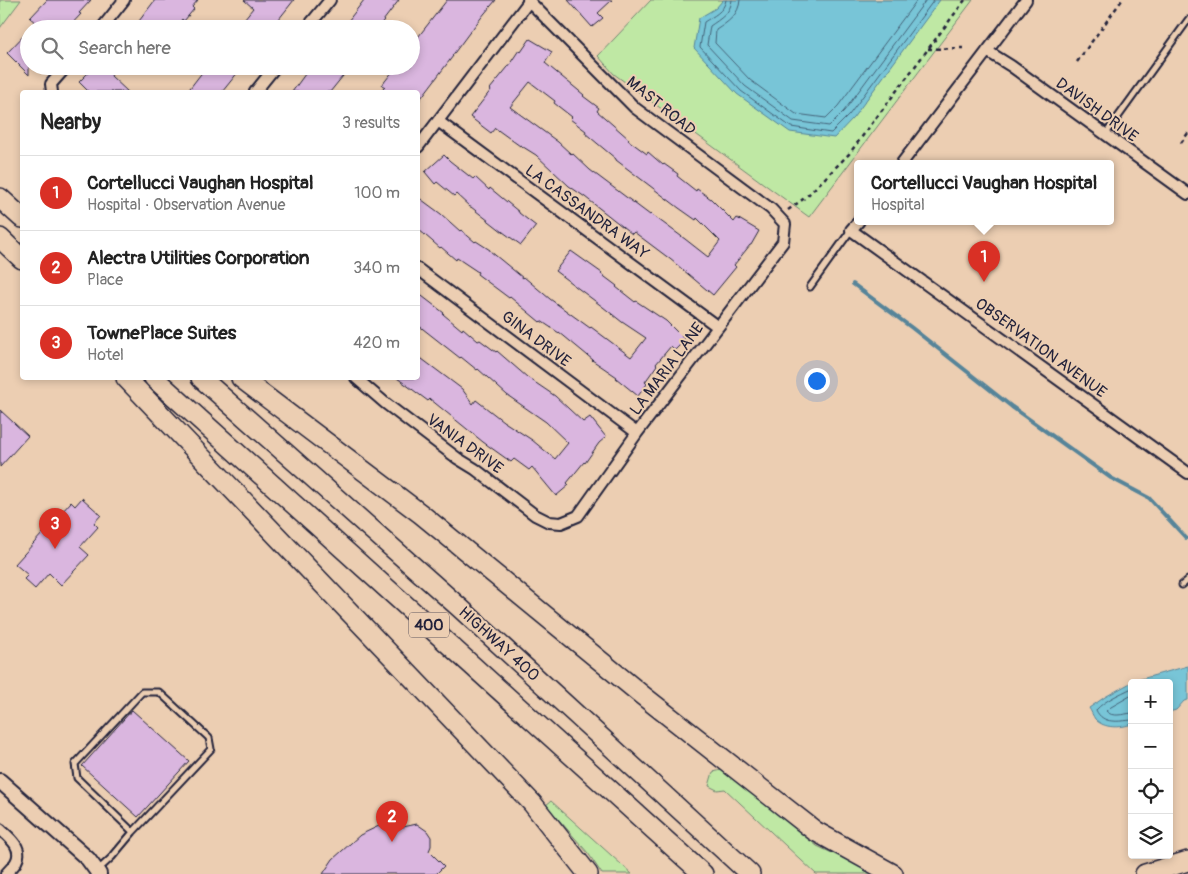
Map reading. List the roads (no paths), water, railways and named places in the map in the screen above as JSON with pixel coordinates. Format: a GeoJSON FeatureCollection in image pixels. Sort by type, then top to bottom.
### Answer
{"type":"FeatureCollection","features":[{"type":"Feature","properties":{"kind":"highway"},"geometry":{"type":"LineString","coordinates":[[2,200],[20,208]]}},
{"type":"Feature","properties":{"kind":"highway"},"geometry":{"type":"LineString","coordinates":[[2,200],[20,216]]}},
{"type":"Feature","properties":{"kind":"highway"},"geometry":{"type":"LineString","coordinates":[[0,238],[20,257]]}},
{"type":"Feature","properties":{"kind":"highway"},"geometry":{"type":"LineString","coordinates":[[128,380],[532,803],[588,874]]}},
{"type":"Feature","properties":{"kind":"highway","name":"HIGHWAY 400"},"geometry":{"type":"LineString","coordinates":[[156,380],[702,874]]}},
{"type":"Feature","properties":{"kind":"highway","name":"HIGHWAY 400"},"geometry":{"type":"LineString","coordinates":[[203,380],[460,608],[750,874]]}},
{"type":"Feature","properties":{"kind":"highway"},"geometry":{"type":"LineString","coordinates":[[244,380],[421,514],[642,695],[815,832],[893,874]]}},
{"type":"Feature","properties":{"kind":"highway"},"geometry":{"type":"LineString","coordinates":[[1145,874],[1188,862]]}},
{"type":"Feature","properties":{"kind":"street"},"geometry":{"type":"LineString","coordinates":[[109,20],[124,0]]}},
{"type":"Feature","properties":{"kind":"street"},"geometry":{"type":"LineString","coordinates":[[313,20],[330,0]]}},
{"type":"Feature","properties":{"kind":"street"},"geometry":{"type":"LineString","coordinates":[[420,144],[529,0]]}},
{"type":"Feature","properties":{"kind":"street","name":"MAST ROAD"},"geometry":{"type":"LineString","coordinates":[[529,0],[635,108],[764,203],[782,221]]}},
{"type":"Feature","properties":{"kind":"street"},"geometry":{"type":"LineString","coordinates":[[904,160],[1026,0]]}},
{"type":"Feature","properties":{"kind":"street","name":"DAVISH DRIVE"},"geometry":{"type":"LineString","coordinates":[[988,51],[1188,194]]}},
{"type":"Feature","properties":{"kind":"street"},"geometry":{"type":"LineString","coordinates":[[52,90],[52,84],[60,75]]}},
{"type":"Feature","properties":{"kind":"street"},"geometry":{"type":"LineString","coordinates":[[257,90],[269,75]]}},
{"type":"Feature","properties":{"kind":"street","name":"LA CASSANDRA WAY"},"geometry":{"type":"LineString","coordinates":[[438,120],[718,327]]}},
{"type":"Feature","properties":{"kind":"street","name":"LA MARIA LANE"},"geometry":{"type":"LineString","coordinates":[[561,523],[578,516],[637,434],[784,242],[782,221]]}},
{"type":"Feature","properties":{"kind":"street"},"geometry":{"type":"LineString","coordinates":[[851,230],[855,225]]}},
{"type":"Feature","properties":{"kind":"street","name":"OBSERVATION AVENUE"},"geometry":{"type":"LineString","coordinates":[[851,230],[1188,473]]}},
{"type":"Feature","properties":{"kind":"street","name":"GINA DRIVE"},"geometry":{"type":"LineString","coordinates":[[420,271],[637,434]]}},
{"type":"Feature","properties":{"kind":"street","name":"VANIA DRIVE"},"geometry":{"type":"LineString","coordinates":[[358,380],[456,458],[475,469],[535,515],[549,522],[561,523]]}},
{"type":"Feature","properties":{"kind":"street"},"geometry":{"type":"LineString","coordinates":[[0,781],[88,859],[98,873]]}},
{"type":"Feature","properties":{"kind":"street"},"geometry":{"type":"LineString","coordinates":[[0,829],[17,846],[18,855],[16,862],[6,874]]}},
{"type":"Feature","properties":{"kind":"lane"},"geometry":{"type":"LineString","coordinates":[[1105,135],[1188,20]]}},
{"type":"Feature","properties":{"kind":"lane"},"geometry":{"type":"LineString","coordinates":[[810,287],[851,230]]}},
{"type":"Feature","properties":{"kind":"lane"},"geometry":{"type":"LineString","coordinates":[[1182,585],[1188,580]]}},
{"type":"Feature","properties":{"kind":"lane"},"geometry":{"type":"LineString","coordinates":[[98,873],[211,749],[209,738],[159,692],[142,692],[75,764],[77,778],[134,832]]}},
{"type":"Feature","properties":{"kind":"water"},"geometry":{"type":"Polygon","coordinates":[[[723,0],[940,0],[853,118],[834,138],[790,132],[737,94],[694,48],[699,18],[716,8],[723,0]]]}},
{"type":"Feature","properties":{"kind":"water"},"geometry":{"type":"Polygon","coordinates":[[[1188,666],[1188,700],[1184,701],[1173,711],[1173,679],[1141,679],[1188,666]]]}},
{"type":"Feature","properties":{"kind":"water"},"geometry":{"type":"Polygon","coordinates":[[[1128,684],[1128,725],[1118,727],[1108,726],[1095,719],[1089,708],[1128,684]]]}},
{"type":"Feature","properties":{"kind":"waterway"},"geometry":{"type":"LineString","coordinates":[[853,284],[1012,407],[1111,478],[1149,498],[1186,538]]}},
{"type":"Feature","properties":{"kind":"place","name":"Cortellucci Vaughan Hospital"},"geometry":{"type":"Point","coordinates":[984,282]}},
{"type":"Feature","properties":{"kind":"place","name":"TownePlace Suites"},"geometry":{"type":"Point","coordinates":[55,549]}},
{"type":"Feature","properties":{"kind":"place","name":"Alectra Utilities Corporation"},"geometry":{"type":"Point","coordinates":[392,842]}}]}
